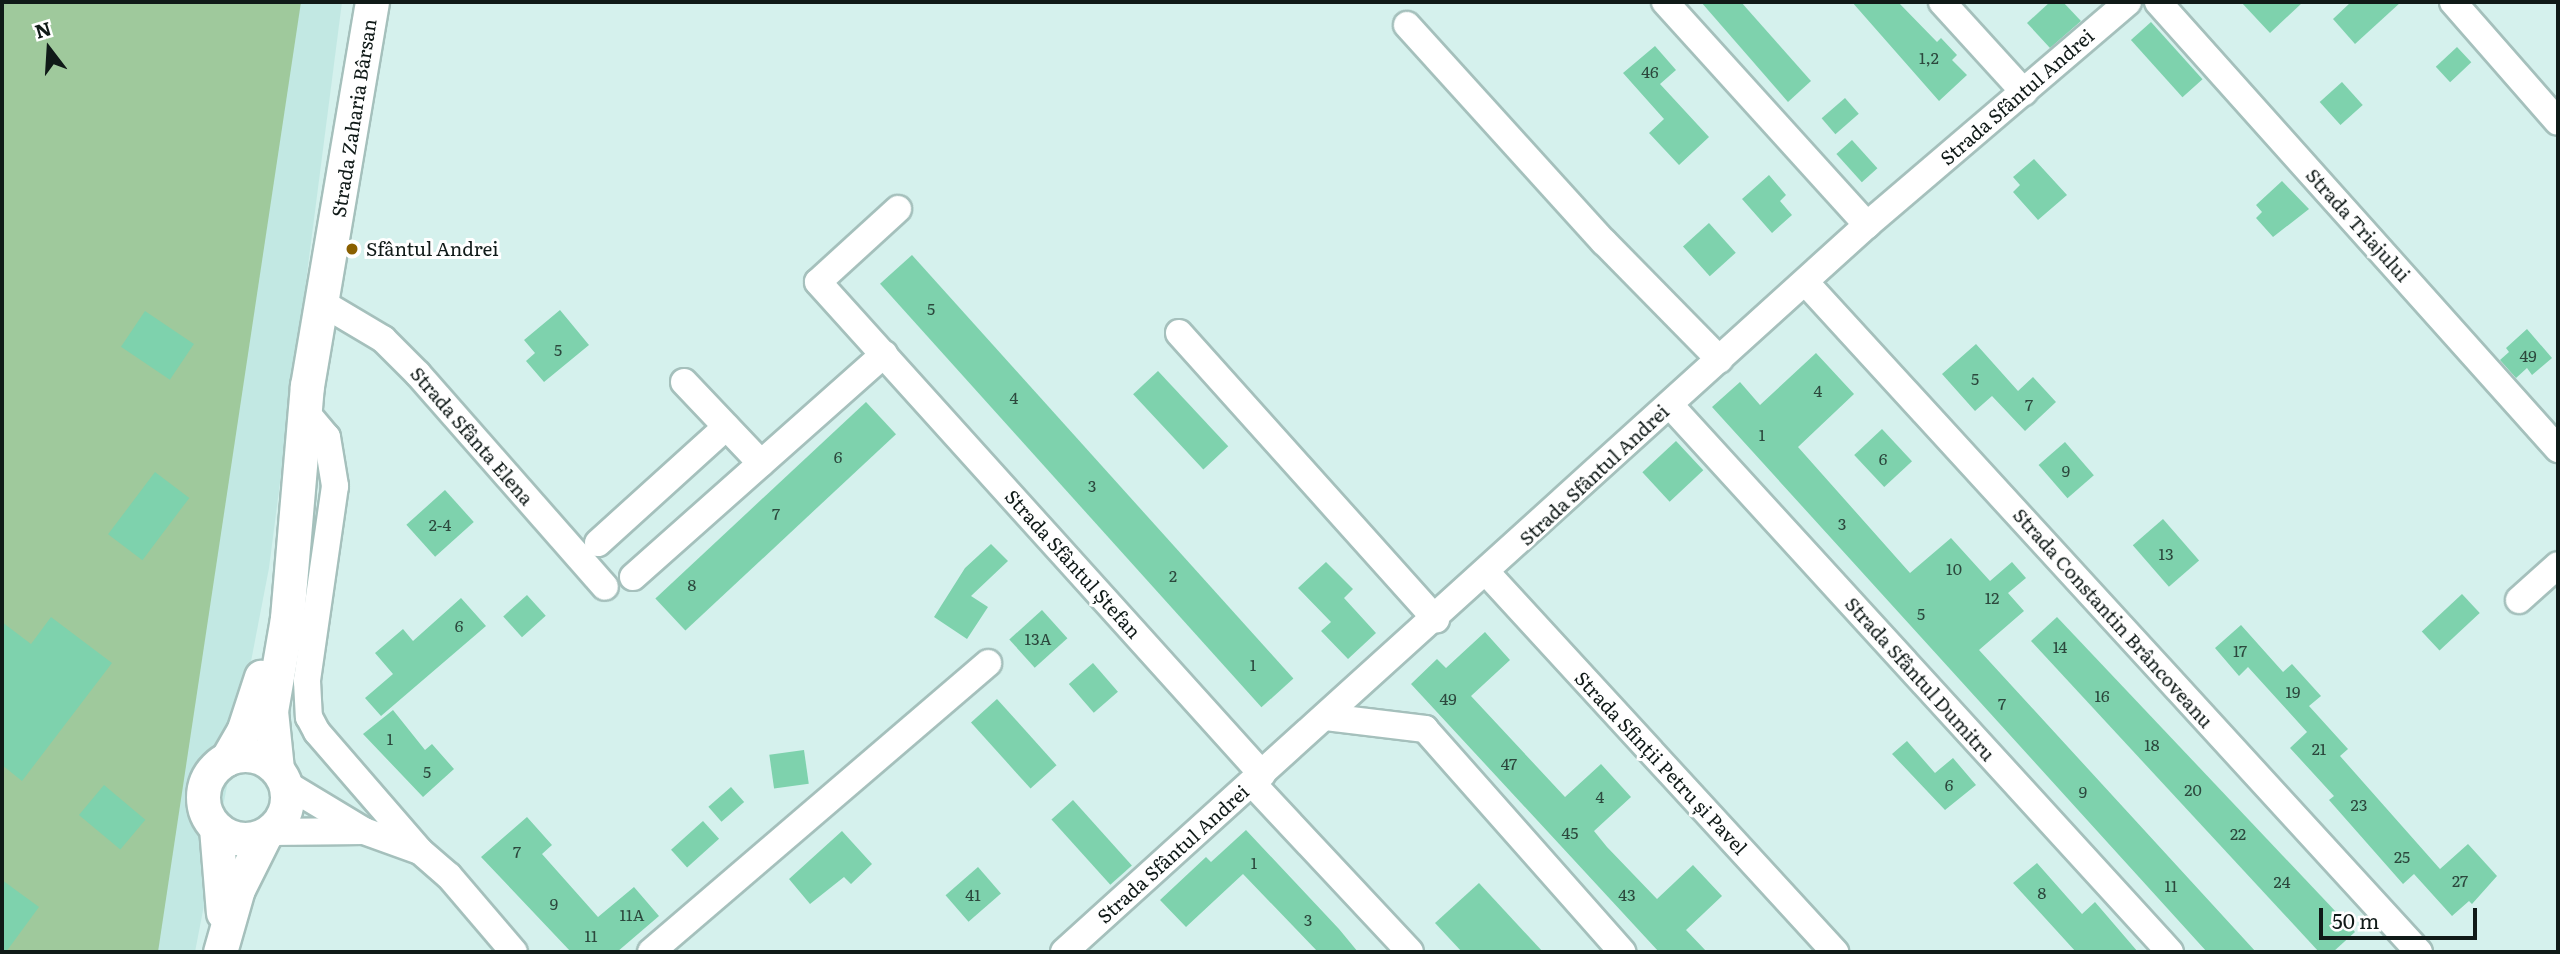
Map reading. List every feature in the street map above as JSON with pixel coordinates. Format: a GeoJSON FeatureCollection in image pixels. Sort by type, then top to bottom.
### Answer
{"type":"FeatureCollection","features":[{"type":"Feature","properties":{"kind":"main road","name":"Strada Zaharia Bârsan"},"geometry":{"type":"LineString","coordinates":[[291,567],[305,411],[372,2]]}},
{"type":"Feature","properties":{"kind":"main road"},"geometry":{"type":"LineString","coordinates":[[268,833],[234,839],[216,828],[207,817],[203,790],[207,777],[227,759],[255,700],[291,567]]}},
{"type":"Feature","properties":{"kind":"main road"},"geometry":{"type":"LineString","coordinates":[[221,944],[244,875],[268,833],[284,815],[282,776],[271,711],[291,567]]}},
{"type":"Feature","properties":{"kind":"main road"},"geometry":{"type":"LineString","coordinates":[[227,759],[248,755],[282,776]]}},
{"type":"Feature","properties":{"kind":"main road"},"geometry":{"type":"LineString","coordinates":[[216,828],[221,944]]}},
{"type":"Feature","properties":{"kind":"street"},"geometry":{"type":"LineString","coordinates":[[1665,2],[1867,225]]}},
{"type":"Feature","properties":{"kind":"street"},"geometry":{"type":"LineString","coordinates":[[1942,2],[2024,92]]}},
{"type":"Feature","properties":{"kind":"street","name":"Strada Sfântul Andrei"},"geometry":{"type":"LineString","coordinates":[[1064,952],[1807,284],[1867,225],[2128,2]]}},
{"type":"Feature","properties":{"kind":"street","name":"Strada Triajului"},"geometry":{"type":"LineString","coordinates":[[2158,2],[2558,449]]}},
{"type":"Feature","properties":{"kind":"street"},"geometry":{"type":"LineString","coordinates":[[2453,2],[2558,122]]}},
{"type":"Feature","properties":{"kind":"street"},"geometry":{"type":"LineString","coordinates":[[1408,25],[1604,242],[1720,360]]}},
{"type":"Feature","properties":{"kind":"street","name":"Strada Sfântul Ștefan"},"geometry":{"type":"LineString","coordinates":[[898,209],[818,282],[1410,952]]}},
{"type":"Feature","properties":{"kind":"street","name":"Strada Constantin Brâncoveanu"},"geometry":{"type":"LineString","coordinates":[[1807,284],[2419,952]]}},
{"type":"Feature","properties":{"kind":"street","name":"Strada Sfânta Elena"},"geometry":{"type":"LineString","coordinates":[[324,304],[383,339],[418,374],[604,587]]}},
{"type":"Feature","properties":{"kind":"street"},"geometry":{"type":"LineString","coordinates":[[1179,333],[1436,619]]}},
{"type":"Feature","properties":{"kind":"street"},"geometry":{"type":"LineString","coordinates":[[633,577],[884,354]]}},
{"type":"Feature","properties":{"kind":"street"},"geometry":{"type":"LineString","coordinates":[[684,382],[761,463]]}},
{"type":"Feature","properties":{"kind":"street","name":"Strada Sfântul Dumitru"},"geometry":{"type":"LineString","coordinates":[[1670,405],[2170,952]]}},
{"type":"Feature","properties":{"kind":"street"},"geometry":{"type":"LineString","coordinates":[[305,411],[327,437],[335,486],[307,681],[309,717],[317,732],[420,851],[449,876],[514,952]]}},
{"type":"Feature","properties":{"kind":"street"},"geometry":{"type":"LineString","coordinates":[[598,543],[726,427]]}},
{"type":"Feature","properties":{"kind":"street"},"geometry":{"type":"LineString","coordinates":[[2519,600],[2558,565]]}},
{"type":"Feature","properties":{"kind":"street","name":"Strada Sfinții Petru și Pavel"},"geometry":{"type":"LineString","coordinates":[[1487,573],[1835,952]]}},
{"type":"Feature","properties":{"kind":"street"},"geometry":{"type":"LineString","coordinates":[[651,952],[988,663]]}},
{"type":"Feature","properties":{"kind":"street"},"geometry":{"type":"LineString","coordinates":[[1326,717],[1424,729],[1622,952]]}},
{"type":"Feature","properties":{"kind":"street"},"geometry":{"type":"LineString","coordinates":[[282,776],[364,831],[420,851]]}},
{"type":"Feature","properties":{"kind":"street"},"geometry":{"type":"LineString","coordinates":[[268,833],[364,831]]}},
{"type":"Feature","properties":{"kind":"shaded area"},"geometry":{"type":"Polygon","coordinates":[[[2,2],[342,2],[269,568],[195,952],[2,952],[2,2]]]}},
{"type":"Feature","properties":{"kind":"green space"},"geometry":{"type":"Polygon","coordinates":[[[2,2],[301,2],[158,952],[2,952],[2,2]]]}},
{"type":"Feature","properties":{"kind":"building"},"geometry":{"type":"Polygon","coordinates":[[[1701,2],[1741,2],[1811,81],[1788,102],[1701,2]]]}},
{"type":"Feature","properties":{"kind":"building"},"geometry":{"type":"Polygon","coordinates":[[[1852,2],[1898,2],[1937,42],[1941,38],[1957,55],[1952,60],[1967,75],[1939,101],[1852,2]]]}},
{"type":"Feature","properties":{"kind":"building"},"geometry":{"type":"Polygon","coordinates":[[[2050,2],[2063,2],[2081,21],[2050,48],[2027,23],[2050,2]]]}},
{"type":"Feature","properties":{"kind":"building"},"geometry":{"type":"Polygon","coordinates":[[[2241,2],[2303,2],[2270,33],[2241,2]]]}},
{"type":"Feature","properties":{"kind":"building"},"geometry":{"type":"Polygon","coordinates":[[[2351,2],[2401,2],[2355,44],[2333,19],[2351,2]]]}},
{"type":"Feature","properties":{"kind":"building"},"geometry":{"type":"Polygon","coordinates":[[[2151,22],[2203,79],[2182,97],[2131,40],[2151,22]]]}},
{"type":"Feature","properties":{"kind":"building"},"geometry":{"type":"Polygon","coordinates":[[[1655,46],[1676,70],[1660,84],[1709,137],[1679,165],[1649,133],[1664,119],[1623,73],[1655,46]]]}},
{"type":"Feature","properties":{"kind":"building"},"geometry":{"type":"Polygon","coordinates":[[[2457,47],[2471,62],[2450,82],[2436,67],[2457,47]]]}},
{"type":"Feature","properties":{"kind":"building"},"geometry":{"type":"Polygon","coordinates":[[[2342,82],[2363,105],[2340,125],[2320,102],[2342,82]]]}},
{"type":"Feature","properties":{"kind":"building"},"geometry":{"type":"Polygon","coordinates":[[[1845,98],[1859,114],[1835,134],[1822,118],[1845,98]]]}},
{"type":"Feature","properties":{"kind":"building"},"geometry":{"type":"Polygon","coordinates":[[[1852,140],[1877,168],[1862,182],[1836,154],[1852,140]]]}},
{"type":"Feature","properties":{"kind":"building"},"geometry":{"type":"Polygon","coordinates":[[[2034,159],[2067,195],[2038,220],[2013,192],[2020,185],[2013,177],[2034,159]]]}},
{"type":"Feature","properties":{"kind":"building"},"geometry":{"type":"Polygon","coordinates":[[[1769,175],[1786,195],[1780,201],[1792,215],[1772,233],[1742,199],[1769,175]]]}},
{"type":"Feature","properties":{"kind":"building"},"geometry":{"type":"Polygon","coordinates":[[[2282,181],[2309,209],[2273,237],[2256,218],[2262,212],[2256,205],[2282,181]]]}},
{"type":"Feature","properties":{"kind":"building"},"geometry":{"type":"Polygon","coordinates":[[[1709,223],[1736,253],[1710,276],[1683,246],[1709,223]]]}},
{"type":"Feature","properties":{"kind":"building"},"geometry":{"type":"Polygon","coordinates":[[[912,255],[1293,679],[1261,707],[880,284],[912,255]]]}},
{"type":"Feature","properties":{"kind":"building"},"geometry":{"type":"Polygon","coordinates":[[[560,310],[589,345],[544,382],[526,361],[535,353],[524,340],[560,310]]]}},
{"type":"Feature","properties":{"kind":"building"},"geometry":{"type":"Polygon","coordinates":[[[145,311],[194,344],[170,380],[121,347],[145,311]]]}},
{"type":"Feature","properties":{"kind":"building"},"geometry":{"type":"Polygon","coordinates":[[[2527,329],[2552,358],[2532,375],[2527,368],[2516,378],[2500,360],[2509,352],[2506,348],[2527,329]]]}},
{"type":"Feature","properties":{"kind":"building"},"geometry":{"type":"Polygon","coordinates":[[[1976,344],[2018,391],[2033,377],[2056,402],[2025,431],[1992,396],[1975,411],[1942,374],[1976,344]]]}},
{"type":"Feature","properties":{"kind":"building"},"geometry":{"type":"Polygon","coordinates":[[[1816,353],[1854,394],[1798,447],[1910,573],[1951,538],[1990,581],[2012,562],[2026,578],[2008,593],[2024,611],[1979,650],[2256,952],[2207,952],[1712,407],[1740,382],[1760,405],[1816,353]]]}},
{"type":"Feature","properties":{"kind":"building"},"geometry":{"type":"Polygon","coordinates":[[[1158,371],[1228,446],[1203,470],[1133,394],[1158,371]]]}},
{"type":"Feature","properties":{"kind":"building"},"geometry":{"type":"Polygon","coordinates":[[[866,402],[896,434],[685,631],[655,598],[866,402]]]}},
{"type":"Feature","properties":{"kind":"building"},"geometry":{"type":"Polygon","coordinates":[[[1882,429],[1912,461],[1884,487],[1854,455],[1882,429]]]}},
{"type":"Feature","properties":{"kind":"building"},"geometry":{"type":"Polygon","coordinates":[[[1676,441],[1703,470],[1670,502],[1642,472],[1676,441]]]}},
{"type":"Feature","properties":{"kind":"building"},"geometry":{"type":"Polygon","coordinates":[[[2065,442],[2094,475],[2067,498],[2039,465],[2065,442]]]}},
{"type":"Feature","properties":{"kind":"building"},"geometry":{"type":"Polygon","coordinates":[[[155,472],[189,498],[142,560],[108,534],[155,472]]]}},
{"type":"Feature","properties":{"kind":"building"},"geometry":{"type":"Polygon","coordinates":[[[445,490],[474,522],[435,557],[406,525],[445,490]]]}},
{"type":"Feature","properties":{"kind":"building"},"geometry":{"type":"Polygon","coordinates":[[[2163,519],[2199,561],[2169,587],[2133,545],[2163,519]]]}},
{"type":"Feature","properties":{"kind":"building"},"geometry":{"type":"Polygon","coordinates":[[[991,544],[1008,561],[971,596],[988,607],[967,639],[934,617],[965,568],[991,544]]]}},
{"type":"Feature","properties":{"kind":"building"},"geometry":{"type":"Polygon","coordinates":[[[1326,562],[1353,589],[1344,598],[1376,633],[1348,659],[1321,631],[1331,622],[1298,588],[1326,562]]]}},
{"type":"Feature","properties":{"kind":"building"},"geometry":{"type":"Polygon","coordinates":[[[2462,594],[2480,613],[2440,651],[2422,632],[2462,594]]]}},
{"type":"Feature","properties":{"kind":"building"},"geometry":{"type":"Polygon","coordinates":[[[527,595],[546,616],[522,637],[503,616],[527,595]]]}},
{"type":"Feature","properties":{"kind":"building"},"geometry":{"type":"Polygon","coordinates":[[[461,598],[486,626],[381,716],[365,698],[393,674],[375,653],[403,629],[413,641],[461,598]]]}},
{"type":"Feature","properties":{"kind":"building"},"geometry":{"type":"Polygon","coordinates":[[[1042,610],[1067,638],[1035,668],[1009,639],[1042,610]]]}},
{"type":"Feature","properties":{"kind":"building"},"geometry":{"type":"Polygon","coordinates":[[[51,617],[112,663],[22,781],[2,765],[2,622],[31,644],[51,617]]]}},
{"type":"Feature","properties":{"kind":"building"},"geometry":{"type":"Polygon","coordinates":[[[2057,617],[2355,932],[2333,952],[2319,952],[2031,641],[2057,617]]]}},
{"type":"Feature","properties":{"kind":"building"},"geometry":{"type":"Polygon","coordinates":[[[2241,625],[2283,672],[2292,664],[2321,696],[2309,706],[2348,749],[2340,756],[2440,869],[2468,844],[2497,876],[2472,904],[2469,901],[2452,916],[2414,874],[2403,884],[2329,800],[2334,796],[2290,748],[2307,732],[2248,667],[2239,676],[2215,648],[2241,625]]]}},
{"type":"Feature","properties":{"kind":"building"},"geometry":{"type":"Polygon","coordinates":[[[1485,632],[1510,660],[1471,696],[1565,797],[1601,764],[1631,797],[1594,831],[1607,847],[1657,899],[1693,865],[1722,896],[1686,930],[1707,952],[1659,952],[1411,684],[1437,659],[1446,668],[1485,632]]]}},
{"type":"Feature","properties":{"kind":"building"},"geometry":{"type":"Polygon","coordinates":[[[1093,663],[1118,692],[1094,713],[1069,684],[1093,663]]]}},
{"type":"Feature","properties":{"kind":"building"},"geometry":{"type":"Polygon","coordinates":[[[997,699],[1057,765],[1031,789],[971,722],[997,699]]]}},
{"type":"Feature","properties":{"kind":"building"},"geometry":{"type":"Polygon","coordinates":[[[393,710],[425,750],[432,744],[454,769],[423,797],[363,734],[393,710]]]}},
{"type":"Feature","properties":{"kind":"building"},"geometry":{"type":"Polygon","coordinates":[[[1907,741],[1935,773],[1953,758],[1976,785],[1945,810],[1892,754],[1907,741]]]}},
{"type":"Feature","properties":{"kind":"building"},"geometry":{"type":"Polygon","coordinates":[[[804,750],[809,784],[774,789],[769,755],[804,750]]]}},
{"type":"Feature","properties":{"kind":"building"},"geometry":{"type":"Polygon","coordinates":[[[104,785],[145,820],[120,850],[79,815],[104,785]]]}},
{"type":"Feature","properties":{"kind":"building"},"geometry":{"type":"Polygon","coordinates":[[[731,787],[744,802],[721,822],[708,807],[731,787]]]}},
{"type":"Feature","properties":{"kind":"building"},"geometry":{"type":"Polygon","coordinates":[[[1073,800],[1132,865],[1110,885],[1051,819],[1073,800]]]}},
{"type":"Feature","properties":{"kind":"building"},"geometry":{"type":"Polygon","coordinates":[[[527,817],[552,845],[542,854],[598,917],[634,887],[659,916],[617,952],[571,952],[481,857],[527,817]]]}},
{"type":"Feature","properties":{"kind":"building"},"geometry":{"type":"Polygon","coordinates":[[[703,821],[719,839],[687,868],[671,850],[703,821]]]}},
{"type":"Feature","properties":{"kind":"building"},"geometry":{"type":"Polygon","coordinates":[[[1246,830],[1358,952],[1318,952],[1243,874],[1186,927],[1160,900],[1206,857],[1211,862],[1246,830]]]}},
{"type":"Feature","properties":{"kind":"building"},"geometry":{"type":"Polygon","coordinates":[[[842,831],[872,864],[851,884],[844,877],[810,904],[789,879],[842,831]]]}},
{"type":"Feature","properties":{"kind":"building"},"geometry":{"type":"Polygon","coordinates":[[[2037,863],[2082,914],[2095,902],[2138,952],[2076,952],[2013,883],[2037,863]]]}},
{"type":"Feature","properties":{"kind":"building"},"geometry":{"type":"Polygon","coordinates":[[[978,867],[1001,893],[969,922],[946,895],[978,867]]]}},
{"type":"Feature","properties":{"kind":"building"},"geometry":{"type":"Polygon","coordinates":[[[2,880],[39,907],[6,952],[2,952],[2,880]]]}},
{"type":"Feature","properties":{"kind":"building"},"geometry":{"type":"Polygon","coordinates":[[[1479,883],[1543,952],[1462,952],[1435,923],[1479,883]]]}},
{"type":"Feature","properties":{"kind":"place","name":"Sfântul Andrei"},"geometry":{"type":"Point","coordinates":[352,249]}}]}
